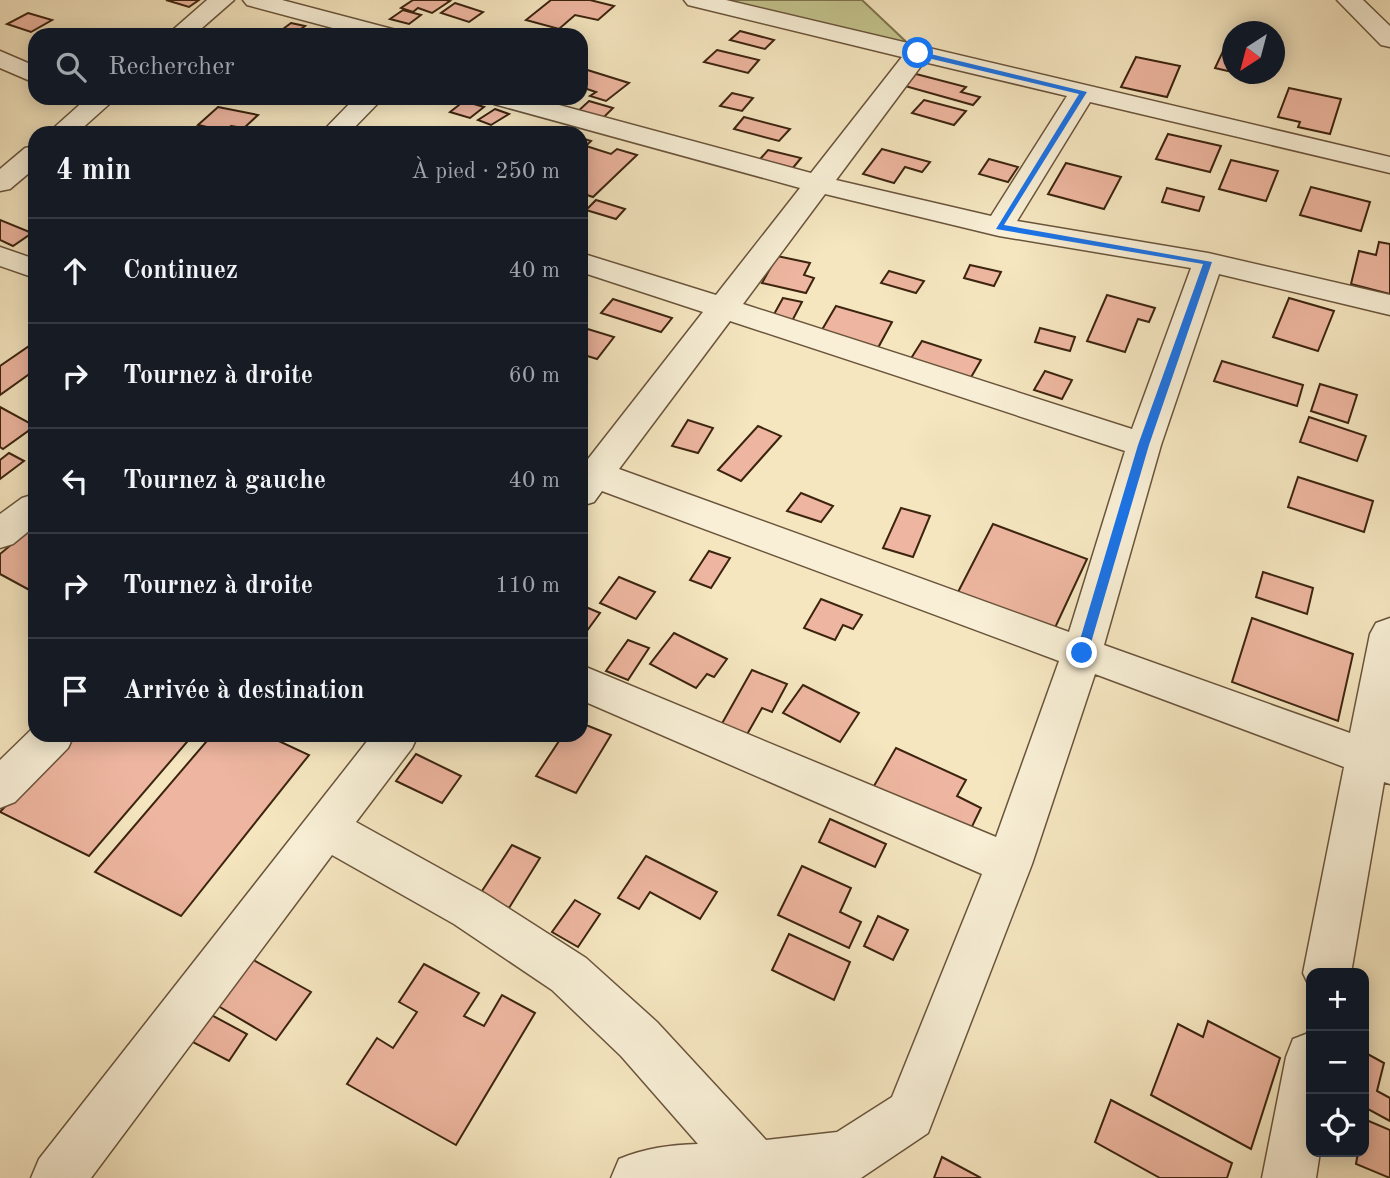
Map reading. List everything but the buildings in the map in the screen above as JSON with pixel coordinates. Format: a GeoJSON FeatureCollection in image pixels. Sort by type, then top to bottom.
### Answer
{"type":"FeatureCollection","features":[{"type":"Feature","properties":{"kind":"street"},"geometry":{"type":"LineString","coordinates":[[188,28],[222,0]]}},
{"type":"Feature","properties":{"kind":"street"},"geometry":{"type":"LineString","coordinates":[[255,0],[361,28]]}},
{"type":"Feature","properties":{"kind":"street"},"geometry":{"type":"LineString","coordinates":[[696,0],[1390,166]]}},
{"type":"Feature","properties":{"kind":"street"},"geometry":{"type":"LineString","coordinates":[[1349,0],[1390,40]]}},
{"type":"Feature","properties":{"kind":"street"},"geometry":{"type":"LineString","coordinates":[[588,477],[724,307],[918,53]]}},
{"type":"Feature","properties":{"kind":"street"},"geometry":{"type":"LineString","coordinates":[[0,59],[28,72]]}},
{"type":"Feature","properties":{"kind":"street"},"geometry":{"type":"LineString","coordinates":[[999,227],[1083,92]]}},
{"type":"Feature","properties":{"kind":"street"},"geometry":{"type":"LineString","coordinates":[[68,126],[90,105]]}},
{"type":"Feature","properties":{"kind":"street"},"geometry":{"type":"LineString","coordinates":[[341,126],[363,105]]}},
{"type":"Feature","properties":{"kind":"street"},"geometry":{"type":"LineString","coordinates":[[529,105],[818,184],[999,227],[1208,262],[1390,306]]}},
{"type":"Feature","properties":{"kind":"street"},"geometry":{"type":"LineString","coordinates":[[0,183],[28,160]]}},
{"type":"Feature","properties":{"kind":"street"},"geometry":{"type":"LineString","coordinates":[[0,257],[28,267]]}},
{"type":"Feature","properties":{"kind":"street"},"geometry":{"type":"LineString","coordinates":[[638,1178],[667,1172],[760,1173],[845,1158],[910,1115],[1009,864],[1082,653],[1144,445],[1208,262]]}},
{"type":"Feature","properties":{"kind":"street"},"geometry":{"type":"LineString","coordinates":[[588,264],[1144,445]]}},
{"type":"Feature","properties":{"kind":"street"},"geometry":{"type":"LineString","coordinates":[[588,480],[1082,653],[1378,761]]}},
{"type":"Feature","properties":{"kind":"street"},"geometry":{"type":"LineString","coordinates":[[0,534],[28,512]]}},
{"type":"Feature","properties":{"kind":"street"},"geometry":{"type":"LineString","coordinates":[[1328,968],[1378,761],[1390,634]]}},
{"type":"Feature","properties":{"kind":"street"},"geometry":{"type":"LineString","coordinates":[[588,685],[1009,864]]}},
{"type":"Feature","properties":{"kind":"street"},"geometry":{"type":"LineString","coordinates":[[0,789],[46,742]]}},
{"type":"Feature","properties":{"kind":"street"},"geometry":{"type":"LineString","coordinates":[[58,1178],[392,742]]}},
{"type":"Feature","properties":{"kind":"street"},"geometry":{"type":"LineString","coordinates":[[325,828],[470,909],[569,974],[639,1039],[760,1173]]}},
{"type":"Feature","properties":{"kind":"street"},"geometry":{"type":"LineString","coordinates":[[1289,1178],[1306,1084]]}},
{"type":"Feature","properties":{"kind":"green space"},"geometry":{"type":"Polygon","coordinates":[[[696,0],[862,0],[918,53],[696,0]]]}},
{"type":"Feature","properties":{"kind":"route"},"geometry":{"type":"LineString","coordinates":[[918,53],[1083,92],[999,227],[1208,262],[1144,445],[1082,653]]}}]}
